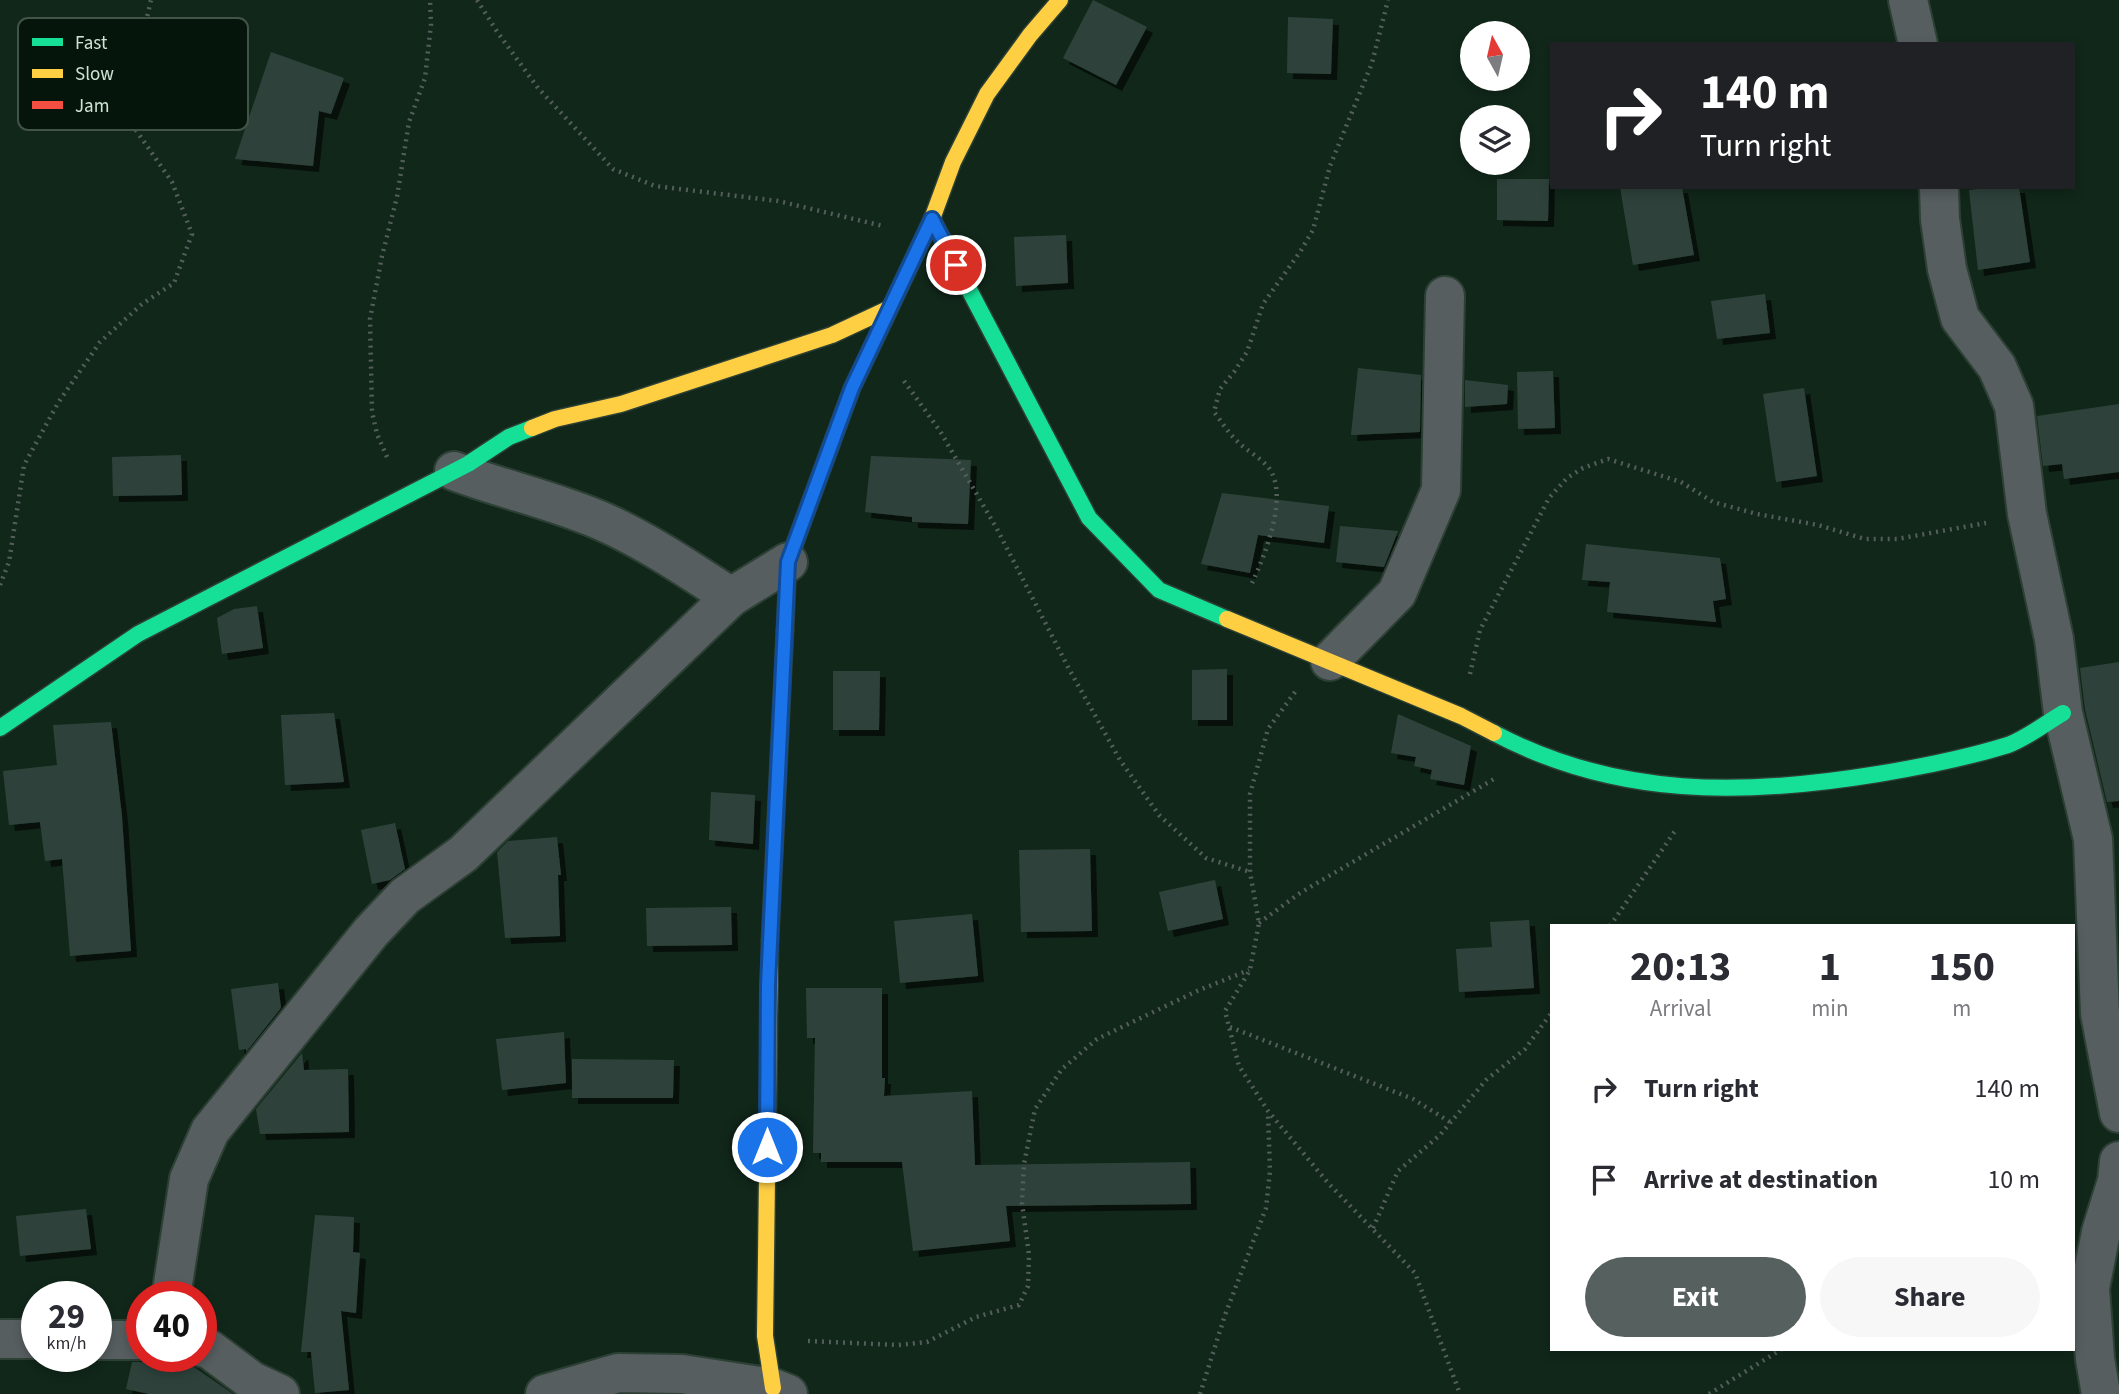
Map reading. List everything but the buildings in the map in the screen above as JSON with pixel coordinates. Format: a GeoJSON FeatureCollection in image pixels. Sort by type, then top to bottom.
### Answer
{"type":"FeatureCollection","features":[{"type":"Feature","properties":{"kind":"street"},"geometry":{"type":"LineString","coordinates":[[545,1394],[618,1373],[682,1374],[780,1391],[765,1336],[768,985],[788,562],[852,388],[924,237],[953,162],[987,94],[1030,35],[1060,0]]}},
{"type":"Feature","properties":{"kind":"street"},"geometry":{"type":"LineString","coordinates":[[1908,0],[1918,42]]}},
{"type":"Feature","properties":{"kind":"street"},"geometry":{"type":"LineString","coordinates":[[1939,189],[1947,269],[1960,318],[1997,367],[2014,407],[2027,514],[2054,639],[2063,713],[2093,839],[2100,1014],[2119,1113]]}},
{"type":"Feature","properties":{"kind":"street"},"geometry":{"type":"LineString","coordinates":[[932,219],[1089,518],[1159,590],[1461,716],[1527,750],[1601,774],[1664,785],[1704,789],[1815,784],[1918,767],[2010,744],[2063,713]]}},
{"type":"Feature","properties":{"kind":"street"},"geometry":{"type":"LineString","coordinates":[[1325,659],[1397,593],[1441,490],[1446,296]]}},
{"type":"Feature","properties":{"kind":"street"},"geometry":{"type":"LineString","coordinates":[[0,728],[138,634],[454,471],[509,437],[555,419],[621,404],[832,335],[890,309]]}},
{"type":"Feature","properties":{"kind":"street"},"geometry":{"type":"LineString","coordinates":[[454,471],[497,488],[543,499],[607,523],[732,597]]}},
{"type":"Feature","properties":{"kind":"street"},"geometry":{"type":"LineString","coordinates":[[173,1281],[189,1178],[210,1131],[371,932],[405,896],[463,854],[732,597],[788,562]]}},
{"type":"Feature","properties":{"kind":"street"},"geometry":{"type":"LineString","coordinates":[[2101,1394],[2095,1359],[2090,1288],[2101,1232],[2117,1181],[2119,1161]]}},
{"type":"Feature","properties":{"kind":"street"},"geometry":{"type":"LineString","coordinates":[[0,1339],[21,1339]]}},
{"type":"Feature","properties":{"kind":"street"},"geometry":{"type":"LineString","coordinates":[[217,1355],[252,1381],[280,1394]]}},
{"type":"Feature","properties":{"kind":"path"},"geometry":{"type":"LineString","coordinates":[[147,18],[151,0]]}},
{"type":"Feature","properties":{"kind":"path"},"geometry":{"type":"LineString","coordinates":[[402,497],[377,434],[372,412],[370,319],[397,197],[410,122],[425,78],[431,24],[430,0]]}},
{"type":"Feature","properties":{"kind":"path"},"geometry":{"type":"LineString","coordinates":[[477,0],[538,88],[613,169],[655,186],[778,201],[924,237]]}},
{"type":"Feature","properties":{"kind":"path"},"geometry":{"type":"LineString","coordinates":[[1234,621],[1266,554],[1275,519],[1276,484],[1269,468],[1236,440],[1214,412],[1220,388],[1247,352],[1263,304],[1313,230],[1330,166],[1372,63],[1388,0]]}},
{"type":"Feature","properties":{"kind":"path"},"geometry":{"type":"LineString","coordinates":[[0,585],[9,562],[24,465],[58,403],[100,342],[142,304],[174,283],[192,234],[172,182],[136,130]]}},
{"type":"Feature","properties":{"kind":"path"},"geometry":{"type":"LineString","coordinates":[[875,340],[940,431],[997,530],[1120,761],[1159,815],[1206,858],[1250,872]]}},
{"type":"Feature","properties":{"kind":"path"},"geometry":{"type":"LineString","coordinates":[[1461,716],[1480,630],[1549,498],[1567,478],[1583,468],[1608,459],[1681,482],[1713,502],[1757,514],[1818,525],[1865,539],[1897,539],[1956,530],[2027,514]]}},
{"type":"Feature","properties":{"kind":"path"},"geometry":{"type":"LineString","coordinates":[[1325,659],[1268,729],[1250,794],[1250,872],[1259,923],[1250,970],[1225,1011],[1239,1066],[1268,1111],[1329,1184],[1415,1273],[1460,1394]]}},
{"type":"Feature","properties":{"kind":"path"},"geometry":{"type":"LineString","coordinates":[[1259,923],[1300,893],[1489,784],[1527,750]]}},
{"type":"Feature","properties":{"kind":"path"},"geometry":{"type":"LineString","coordinates":[[1611,924],[1704,789]]}},
{"type":"Feature","properties":{"kind":"path"},"geometry":{"type":"LineString","coordinates":[[765,1336],[842,1344],[898,1345],[927,1342],[976,1317],[1019,1305],[1028,1286],[1029,1255],[1022,1203],[1024,1164],[1034,1109],[1062,1069],[1097,1040],[1197,991],[1250,970]]}},
{"type":"Feature","properties":{"kind":"path"},"geometry":{"type":"LineString","coordinates":[[1373,1228],[1398,1171],[1450,1122],[1486,1080],[1525,1049],[1550,1015]]}},
{"type":"Feature","properties":{"kind":"path"},"geometry":{"type":"LineString","coordinates":[[1230,1027],[1413,1099],[1450,1122]]}},
{"type":"Feature","properties":{"kind":"path"},"geometry":{"type":"LineString","coordinates":[[1200,1394],[1233,1293],[1266,1208],[1270,1171],[1268,1111]]}},
{"type":"Feature","properties":{"kind":"path"},"geometry":{"type":"LineString","coordinates":[[1709,1394],[1779,1351]]}},
{"type":"Feature","properties":{"kind":"traffic: fast"},"geometry":{"type":"LineString","coordinates":[[932,219],[1089,518],[1159,590],[1227,619]]}},
{"type":"Feature","properties":{"kind":"traffic: fast"},"geometry":{"type":"LineString","coordinates":[[785,630],[788,562],[852,388],[884,321]]}},
{"type":"Feature","properties":{"kind":"traffic: fast"},"geometry":{"type":"LineString","coordinates":[[0,728],[138,634],[468,464],[509,437],[532,428]]}},
{"type":"Feature","properties":{"kind":"traffic: fast"},"geometry":{"type":"LineString","coordinates":[[1494,733],[1540,754],[1587,770],[1634,780],[1730,788],[1828,781],[1943,762],[2008,745],[2063,713]]}},
{"type":"Feature","properties":{"kind":"traffic: slow"},"geometry":{"type":"LineString","coordinates":[[884,321],[932,219],[953,162],[987,94],[1030,35],[1060,0]]}},
{"type":"Feature","properties":{"kind":"traffic: slow"},"geometry":{"type":"LineString","coordinates":[[532,428],[555,419],[621,404],[832,335],[890,308]]}},
{"type":"Feature","properties":{"kind":"traffic: slow"},"geometry":{"type":"LineString","coordinates":[[1227,619],[1461,716],[1494,733]]}},
{"type":"Feature","properties":{"kind":"traffic: slow"},"geometry":{"type":"LineString","coordinates":[[770,940],[765,1336],[773,1388]]}},
{"type":"Feature","properties":{"kind":"traffic: jam"},"geometry":{"type":"LineString","coordinates":[[770,940],[785,630]]}},
{"type":"Feature","properties":{"kind":"route"},"geometry":{"type":"LineString","coordinates":[[767,1147],[768,985],[788,562],[852,388],[932,219],[956,265]]}}]}
